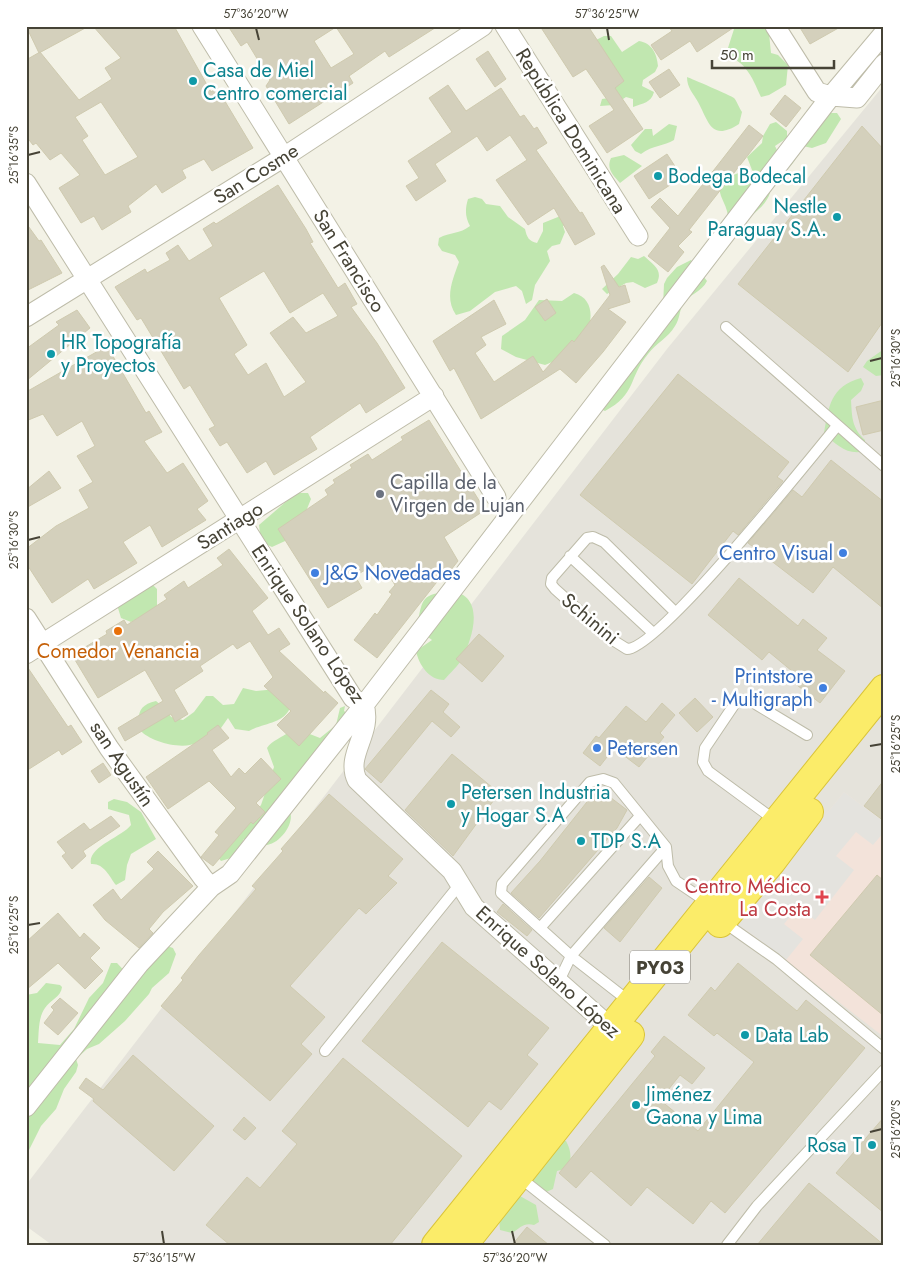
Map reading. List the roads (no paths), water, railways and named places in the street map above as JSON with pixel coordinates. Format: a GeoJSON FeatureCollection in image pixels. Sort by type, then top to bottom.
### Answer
{"type":"FeatureCollection","features":[{"type":"Feature","properties":{"kind":"highway","name":"PY03"},"geometry":{"type":"LineString","coordinates":[[436,1245],[510,1169],[716,913],[777,822],[879,706]]}},
{"type":"Feature","properties":{"kind":"highway","name":"PY03"},"geometry":{"type":"LineString","coordinates":[[619,1034],[631,1003],[716,913],[772,861],[879,706]]}},
{"type":"Feature","properties":{"kind":"highway","name":"PY03"},"geometry":{"type":"LineString","coordinates":[[463,1245],[510,1169]]}},
{"type":"Feature","properties":{"kind":"street","name":"San Francisco"},"geometry":{"type":"LineString","coordinates":[[202,26],[496,496]]}},
{"type":"Feature","properties":{"kind":"street","name":"San Cosme"},"geometry":{"type":"LineString","coordinates":[[26,318],[284,156],[484,26]]}},
{"type":"Feature","properties":{"kind":"street","name":"República Dominicana"},"geometry":{"type":"LineString","coordinates":[[505,26],[638,236]]}},
{"type":"Feature","properties":{"kind":"street"},"geometry":{"type":"LineString","coordinates":[[775,26],[817,92],[831,96],[857,98],[884,64]]}},
{"type":"Feature","properties":{"kind":"street"},"geometry":{"type":"LineString","coordinates":[[26,1107],[139,964],[211,887],[230,874],[364,705],[831,96],[884,33]]}},
{"type":"Feature","properties":{"kind":"street","name":"Enrique Solano López"},"geometry":{"type":"LineString","coordinates":[[26,183],[353,698],[364,705],[366,725],[353,764],[357,780],[446,865],[474,907],[619,1034]]}},
{"type":"Feature","properties":{"kind":"street","name":"Santiago"},"geometry":{"type":"LineString","coordinates":[[26,654],[434,396]]}},
{"type":"Feature","properties":{"kind":"street","name":"san Agustín"},"geometry":{"type":"LineString","coordinates":[[26,618],[109,748],[211,887]]}},
{"type":"Feature","properties":{"kind":"lane"},"geometry":{"type":"LineString","coordinates":[[726,328],[884,466]]}},
{"type":"Feature","properties":{"kind":"lane","name":"Schinini"},"geometry":{"type":"LineString","coordinates":[[675,612],[599,538],[587,538],[552,578],[551,584],[555,589],[611,639],[627,649],[634,648],[654,633],[675,612],[735,550],[837,426]]}},
{"type":"Feature","properties":{"kind":"lane"},"geometry":{"type":"LineString","coordinates":[[570,556],[654,633]]}},
{"type":"Feature","properties":{"kind":"lane"},"geometry":{"type":"LineString","coordinates":[[777,822],[708,771],[703,762],[705,748],[736,702],[742,701],[754,703],[807,735]]}},
{"type":"Feature","properties":{"kind":"lane"},"geometry":{"type":"LineString","coordinates":[[631,1003],[571,956],[501,893],[502,884],[590,782],[603,779],[614,783],[666,847],[668,866],[676,881],[776,959],[884,1049]]}},
{"type":"Feature","properties":{"kind":"lane"},"geometry":{"type":"LineString","coordinates":[[540,928],[640,816]]}},
{"type":"Feature","properties":{"kind":"lane"},"geometry":{"type":"LineString","coordinates":[[559,981],[571,956],[666,847]]}},
{"type":"Feature","properties":{"kind":"lane"},"geometry":{"type":"LineString","coordinates":[[325,1050],[460,884]]}},
{"type":"Feature","properties":{"kind":"lane"},"geometry":{"type":"LineString","coordinates":[[727,1245],[764,1199],[884,1070]]}},
{"type":"Feature","properties":{"kind":"lane"},"geometry":{"type":"LineString","coordinates":[[510,1169],[605,1245]]}},
{"type":"Feature","properties":{"kind":"place","name":"Casa de Miel Centro comercial"},"geometry":{"type":"Point","coordinates":[193,81]}},
{"type":"Feature","properties":{"kind":"place","name":"Bodega Bodecal"},"geometry":{"type":"Point","coordinates":[658,176]}},
{"type":"Feature","properties":{"kind":"place","name":"Nestle Paraguay S.A."},"geometry":{"type":"Point","coordinates":[837,217]}},
{"type":"Feature","properties":{"kind":"place","name":"HR Topografía y Proyectos"},"geometry":{"type":"Point","coordinates":[51,354]}},
{"type":"Feature","properties":{"kind":"place","name":"Capilla de la Virgen de Lujan"},"geometry":{"type":"Point","coordinates":[380,494]}},
{"type":"Feature","properties":{"kind":"place","name":"Centro Visual"},"geometry":{"type":"Point","coordinates":[843,553]}},
{"type":"Feature","properties":{"kind":"place","name":"J&G Novedades"},"geometry":{"type":"Point","coordinates":[315,573]}},
{"type":"Feature","properties":{"kind":"place","name":"Comedor Venancia"},"geometry":{"type":"Point","coordinates":[118,631]}},
{"type":"Feature","properties":{"kind":"place","name":"Printstore - Multigraph"},"geometry":{"type":"Point","coordinates":[823,688]}},
{"type":"Feature","properties":{"kind":"place","name":"Petersen"},"geometry":{"type":"Point","coordinates":[597,748]}},
{"type":"Feature","properties":{"kind":"place","name":"Petersen Industria y Hogar S.A"},"geometry":{"type":"Point","coordinates":[451,804]}},
{"type":"Feature","properties":{"kind":"place","name":"TDP S.A"},"geometry":{"type":"Point","coordinates":[581,841]}},
{"type":"Feature","properties":{"kind":"place","name":"Centro Médico La Costa"},"geometry":{"type":"Point","coordinates":[822,897]}},
{"type":"Feature","properties":{"kind":"place","name":"Data Lab"},"geometry":{"type":"Point","coordinates":[745,1035]}},
{"type":"Feature","properties":{"kind":"place","name":"Jiménez Gaona y Lima"},"geometry":{"type":"Point","coordinates":[636,1105]}},
{"type":"Feature","properties":{"kind":"place","name":"Rosa T"},"geometry":{"type":"Point","coordinates":[872,1145]}}]}
